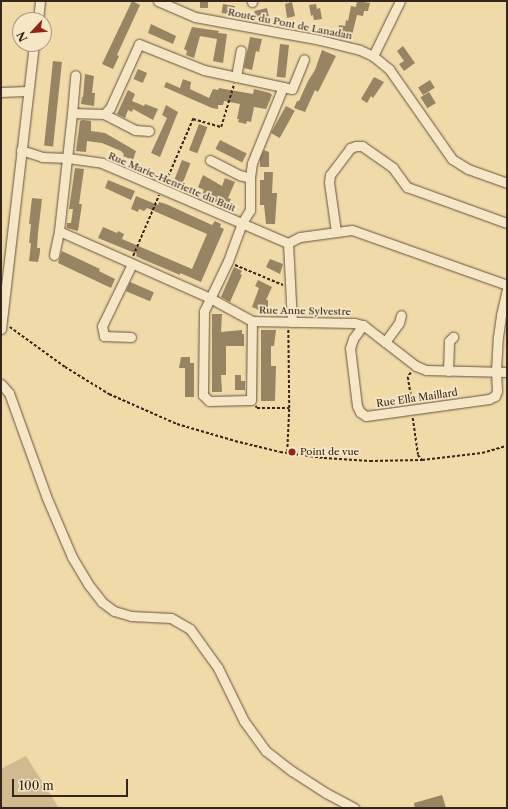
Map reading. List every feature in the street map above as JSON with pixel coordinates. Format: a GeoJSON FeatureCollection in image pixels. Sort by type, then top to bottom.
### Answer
{"type":"FeatureCollection","features":[{"type":"Feature","properties":{"kind":"street"},"geometry":{"type":"LineString","coordinates":[[39,12],[40,1]]}},
{"type":"Feature","properties":{"kind":"street","name":"Route du Pont de Lanadan"},"geometry":{"type":"LineString","coordinates":[[158,1],[195,17],[320,40],[360,50],[373,56],[389,69],[452,159],[468,169],[507,182]]}},
{"type":"Feature","properties":{"kind":"street"},"geometry":{"type":"LineString","coordinates":[[373,56],[400,1]]}},
{"type":"Feature","properties":{"kind":"street"},"geometry":{"type":"LineString","coordinates":[[104,114],[110,108],[139,44],[204,70],[292,89],[304,60]]}},
{"type":"Feature","properties":{"kind":"street"},"geometry":{"type":"LineString","coordinates":[[236,76],[241,50]]}},
{"type":"Feature","properties":{"kind":"street"},"geometry":{"type":"LineString","coordinates":[[2,325],[27,91],[33,52]]}},
{"type":"Feature","properties":{"kind":"street"},"geometry":{"type":"LineString","coordinates":[[54,255],[59,231],[68,158],[75,75]]}},
{"type":"Feature","properties":{"kind":"street"},"geometry":{"type":"LineString","coordinates":[[252,321],[251,400],[209,401],[203,395],[204,311],[228,261],[242,223],[250,210],[250,178],[252,163],[283,87]]}},
{"type":"Feature","properties":{"kind":"street"},"geometry":{"type":"LineString","coordinates":[[1,92],[27,91]]}},
{"type":"Feature","properties":{"kind":"street"},"geometry":{"type":"LineString","coordinates":[[72,113],[104,114],[135,130],[149,131]]}},
{"type":"Feature","properties":{"kind":"street"},"geometry":{"type":"LineString","coordinates":[[336,232],[329,182],[330,175],[350,148],[356,146],[362,146],[393,168],[407,187],[507,223]]}},
{"type":"Feature","properties":{"kind":"street","name":"Rue Marie-Henriette du Buit"},"geometry":{"type":"LineString","coordinates":[[21,150],[42,157],[68,158],[102,163],[288,243]]}},
{"type":"Feature","properties":{"kind":"street"},"geometry":{"type":"LineString","coordinates":[[210,160],[240,175],[250,178]]}},
{"type":"Feature","properties":{"kind":"street"},"geometry":{"type":"LineString","coordinates":[[290,322],[288,243],[300,237],[352,230],[507,285]]}},
{"type":"Feature","properties":{"kind":"street","name":"Rue Anne Sylvestre"},"geometry":{"type":"LineString","coordinates":[[59,231],[210,298],[252,321],[354,323],[363,325],[416,366],[426,370],[507,372]]}},
{"type":"Feature","properties":{"kind":"street"},"geometry":{"type":"LineString","coordinates":[[131,337],[104,336],[102,326],[132,264]]}},
{"type":"Feature","properties":{"kind":"street"},"geometry":{"type":"LineString","coordinates":[[496,371],[501,315],[507,289]]}},
{"type":"Feature","properties":{"kind":"street"},"geometry":{"type":"LineString","coordinates":[[385,342],[399,323],[401,315]]}},
{"type":"Feature","properties":{"kind":"street","name":"Rue Ella Maillard"},"geometry":{"type":"LineString","coordinates":[[363,325],[353,339],[350,348],[357,406],[360,412],[366,416],[488,399],[495,396],[497,390],[496,371]]}},
{"type":"Feature","properties":{"kind":"street"},"geometry":{"type":"LineString","coordinates":[[448,371],[449,341],[453,337]]}},
{"type":"Feature","properties":{"kind":"street"},"geometry":{"type":"LineString","coordinates":[[1,384],[7,388],[46,496],[72,556],[88,584],[102,602],[114,611],[131,616],[171,618],[190,629],[218,668],[244,721],[266,751],[292,771],[326,793],[354,808]]}},
{"type":"Feature","properties":{"kind":"path"},"geometry":{"type":"LineString","coordinates":[[132,264],[133,253],[193,119],[221,127],[236,76]]}},
{"type":"Feature","properties":{"kind":"path"},"geometry":{"type":"LineString","coordinates":[[228,261],[290,289]]}},
{"type":"Feature","properties":{"kind":"path"},"geometry":{"type":"LineString","coordinates":[[287,453],[290,322]]}},
{"type":"Feature","properties":{"kind":"path"},"geometry":{"type":"LineString","coordinates":[[2,325],[12,329],[65,368],[109,394],[177,424],[235,441],[287,453],[362,461],[422,460],[482,452],[507,446]]}},
{"type":"Feature","properties":{"kind":"path"},"geometry":{"type":"LineString","coordinates":[[416,366],[408,377],[418,455],[422,460]]}},
{"type":"Feature","properties":{"kind":"path"},"geometry":{"type":"LineString","coordinates":[[251,400],[257,408],[289,408]]}},
{"type":"Feature","properties":{"kind":"shaded area"},"geometry":{"type":"Polygon","coordinates":[[[26,756],[59,808],[1,808],[1,769],[26,756]]]}},
{"type":"Feature","properties":{"kind":"building"},"geometry":{"type":"Polygon","coordinates":[[[132,1],[140,5],[117,55],[119,56],[113,69],[102,64],[132,1]]]}},
{"type":"Feature","properties":{"kind":"building"},"geometry":{"type":"Polygon","coordinates":[[[200,1],[208,1],[208,8],[200,8],[200,1]]]}},
{"type":"Feature","properties":{"kind":"building"},"geometry":{"type":"Polygon","coordinates":[[[357,1],[370,3],[368,11],[364,11],[363,16],[357,15],[352,35],[338,32],[339,25],[345,26],[346,20],[348,21],[351,6],[356,7],[357,1]]]}},
{"type":"Feature","properties":{"kind":"building"},"geometry":{"type":"Polygon","coordinates":[[[292,2],[295,16],[287,18],[285,4],[292,2]]]}},
{"type":"Feature","properties":{"kind":"building"},"geometry":{"type":"Polygon","coordinates":[[[223,4],[235,6],[233,15],[222,13],[223,4]]]}},
{"type":"Feature","properties":{"kind":"building"},"geometry":{"type":"Polygon","coordinates":[[[316,4],[317,9],[320,8],[322,19],[314,20],[313,15],[311,16],[309,5],[316,4]]]}},
{"type":"Feature","properties":{"kind":"building"},"geometry":{"type":"Polygon","coordinates":[[[267,8],[269,17],[256,20],[254,11],[267,8]]]}},
{"type":"Feature","properties":{"kind":"building"},"geometry":{"type":"Polygon","coordinates":[[[151,24],[176,36],[173,44],[148,33],[151,24]]]}},
{"type":"Feature","properties":{"kind":"building"},"geometry":{"type":"Polygon","coordinates":[[[192,27],[219,31],[218,33],[227,34],[223,63],[213,61],[217,39],[200,36],[194,58],[186,55],[187,51],[184,49],[192,27]]]}},
{"type":"Feature","properties":{"kind":"building"},"geometry":{"type":"Polygon","coordinates":[[[250,37],[262,39],[259,52],[256,51],[252,70],[244,68],[250,37]]]}},
{"type":"Feature","properties":{"kind":"building"},"geometry":{"type":"Polygon","coordinates":[[[280,44],[289,45],[286,78],[277,77],[280,44]]]}},
{"type":"Feature","properties":{"kind":"building"},"geometry":{"type":"Polygon","coordinates":[[[403,46],[415,63],[404,71],[399,64],[404,61],[397,51],[403,46]]]}},
{"type":"Feature","properties":{"kind":"building"},"geometry":{"type":"Polygon","coordinates":[[[322,50],[336,56],[318,92],[315,90],[305,112],[294,108],[315,70],[322,50]]]}},
{"type":"Feature","properties":{"kind":"building"},"geometry":{"type":"Polygon","coordinates":[[[53,61],[62,62],[53,146],[44,146],[53,61]]]}},
{"type":"Feature","properties":{"kind":"building"},"geometry":{"type":"Polygon","coordinates":[[[138,69],[147,73],[143,83],[134,79],[138,69]]]}},
{"type":"Feature","properties":{"kind":"building"},"geometry":{"type":"Polygon","coordinates":[[[85,74],[94,76],[92,93],[95,93],[94,106],[81,104],[85,74]]]}},
{"type":"Feature","properties":{"kind":"building"},"geometry":{"type":"Polygon","coordinates":[[[374,77],[384,82],[373,98],[371,96],[367,103],[361,99],[374,77]]]}},
{"type":"Feature","properties":{"kind":"building"},"geometry":{"type":"Polygon","coordinates":[[[183,79],[191,82],[190,89],[209,98],[213,89],[218,90],[219,88],[253,94],[254,89],[270,93],[272,95],[266,109],[254,107],[251,122],[247,121],[246,124],[238,122],[239,119],[237,119],[240,104],[224,101],[223,105],[218,105],[218,109],[212,108],[164,87],[166,82],[180,88],[183,79]]]}},
{"type":"Feature","properties":{"kind":"building"},"geometry":{"type":"Polygon","coordinates":[[[430,80],[435,88],[423,95],[418,87],[430,80]]]}},
{"type":"Feature","properties":{"kind":"building"},"geometry":{"type":"Polygon","coordinates":[[[128,90],[135,94],[132,101],[144,106],[145,104],[158,109],[153,120],[133,109],[132,112],[128,110],[125,118],[117,114],[128,90]]]}},
{"type":"Feature","properties":{"kind":"building"},"geometry":{"type":"Polygon","coordinates":[[[429,92],[436,103],[427,108],[421,97],[429,92]]]}},
{"type":"Feature","properties":{"kind":"building"},"geometry":{"type":"Polygon","coordinates":[[[166,105],[178,112],[160,157],[151,153],[167,118],[162,115],[166,105]]]}},
{"type":"Feature","properties":{"kind":"building"},"geometry":{"type":"Polygon","coordinates":[[[286,106],[295,111],[280,138],[271,133],[286,106]]]}},
{"type":"Feature","properties":{"kind":"building"},"geometry":{"type":"Polygon","coordinates":[[[80,121],[91,121],[91,131],[105,133],[136,151],[133,160],[123,156],[124,154],[121,151],[102,143],[87,141],[86,152],[76,151],[80,121]]]}},
{"type":"Feature","properties":{"kind":"building"},"geometry":{"type":"Polygon","coordinates":[[[199,124],[207,127],[197,153],[189,150],[199,124]]]}},
{"type":"Feature","properties":{"kind":"building"},"geometry":{"type":"Polygon","coordinates":[[[220,140],[247,154],[242,163],[215,149],[220,140]]]}},
{"type":"Feature","properties":{"kind":"building"},"geometry":{"type":"Polygon","coordinates":[[[264,150],[269,152],[269,167],[260,167],[260,158],[264,150]]]}},
{"type":"Feature","properties":{"kind":"building"},"geometry":{"type":"Polygon","coordinates":[[[182,160],[190,163],[181,187],[173,183],[182,160]]]}},
{"type":"Feature","properties":{"kind":"building"},"geometry":{"type":"Polygon","coordinates":[[[75,168],[84,169],[79,204],[82,204],[78,231],[67,228],[67,223],[71,223],[73,209],[69,209],[75,168]]]}},
{"type":"Feature","properties":{"kind":"building"},"geometry":{"type":"Polygon","coordinates":[[[264,172],[273,172],[272,193],[277,193],[275,224],[266,224],[264,205],[260,205],[260,180],[264,180],[264,172]]]}},
{"type":"Feature","properties":{"kind":"building"},"geometry":{"type":"Polygon","coordinates":[[[203,175],[222,186],[225,178],[235,182],[228,198],[231,199],[227,208],[201,197],[204,190],[198,187],[203,175]]]}},
{"type":"Feature","properties":{"kind":"building"},"geometry":{"type":"Polygon","coordinates":[[[108,180],[135,191],[131,200],[105,188],[108,180]]]}},
{"type":"Feature","properties":{"kind":"building"},"geometry":{"type":"Polygon","coordinates":[[[136,196],[158,205],[159,202],[166,204],[212,225],[215,221],[221,224],[220,227],[224,229],[201,282],[142,259],[136,256],[137,254],[98,238],[103,227],[117,233],[118,231],[124,234],[122,239],[192,269],[207,234],[147,208],[144,211],[139,209],[138,212],[131,209],[136,196]]]}},
{"type":"Feature","properties":{"kind":"building"},"geometry":{"type":"Polygon","coordinates":[[[32,198],[42,199],[37,248],[40,248],[38,262],[29,261],[31,224],[29,224],[32,198]]]}},
{"type":"Feature","properties":{"kind":"building"},"geometry":{"type":"Polygon","coordinates":[[[62,251],[100,269],[99,271],[115,279],[111,288],[58,263],[62,251]]]}},
{"type":"Feature","properties":{"kind":"building"},"geometry":{"type":"Polygon","coordinates":[[[270,259],[283,264],[280,274],[266,267],[270,259]]]}},
{"type":"Feature","properties":{"kind":"building"},"geometry":{"type":"Polygon","coordinates":[[[234,267],[242,271],[240,274],[242,275],[230,302],[221,297],[234,267]]]}},
{"type":"Feature","properties":{"kind":"building"},"geometry":{"type":"Polygon","coordinates":[[[258,280],[272,287],[266,300],[268,300],[268,313],[259,313],[259,310],[252,307],[259,288],[255,286],[258,280]]]}},
{"type":"Feature","properties":{"kind":"building"},"geometry":{"type":"Polygon","coordinates":[[[130,282],[154,292],[150,301],[126,291],[130,282]]]}},
{"type":"Feature","properties":{"kind":"building"},"geometry":{"type":"Polygon","coordinates":[[[212,314],[222,314],[221,332],[242,330],[242,334],[244,334],[244,346],[226,346],[226,375],[221,375],[222,392],[212,392],[212,314]]]}},
{"type":"Feature","properties":{"kind":"building"},"geometry":{"type":"Polygon","coordinates":[[[261,330],[276,330],[274,346],[271,346],[271,366],[276,366],[275,401],[261,401],[261,330]]]}},
{"type":"Feature","properties":{"kind":"building"},"geometry":{"type":"Polygon","coordinates":[[[181,357],[190,357],[190,363],[194,363],[194,397],[185,397],[185,368],[179,368],[181,357]]]}},
{"type":"Feature","properties":{"kind":"building"},"geometry":{"type":"Polygon","coordinates":[[[235,375],[241,375],[241,381],[245,381],[245,390],[235,390],[235,375]]]}},
{"type":"Feature","properties":{"kind":"building"},"geometry":{"type":"Polygon","coordinates":[[[442,795],[446,808],[415,808],[414,803],[442,795]]]}},
{"type":"Feature","properties":{"kind":"place","name":"Point de vue"},"geometry":{"type":"Point","coordinates":[292,452]}}]}
